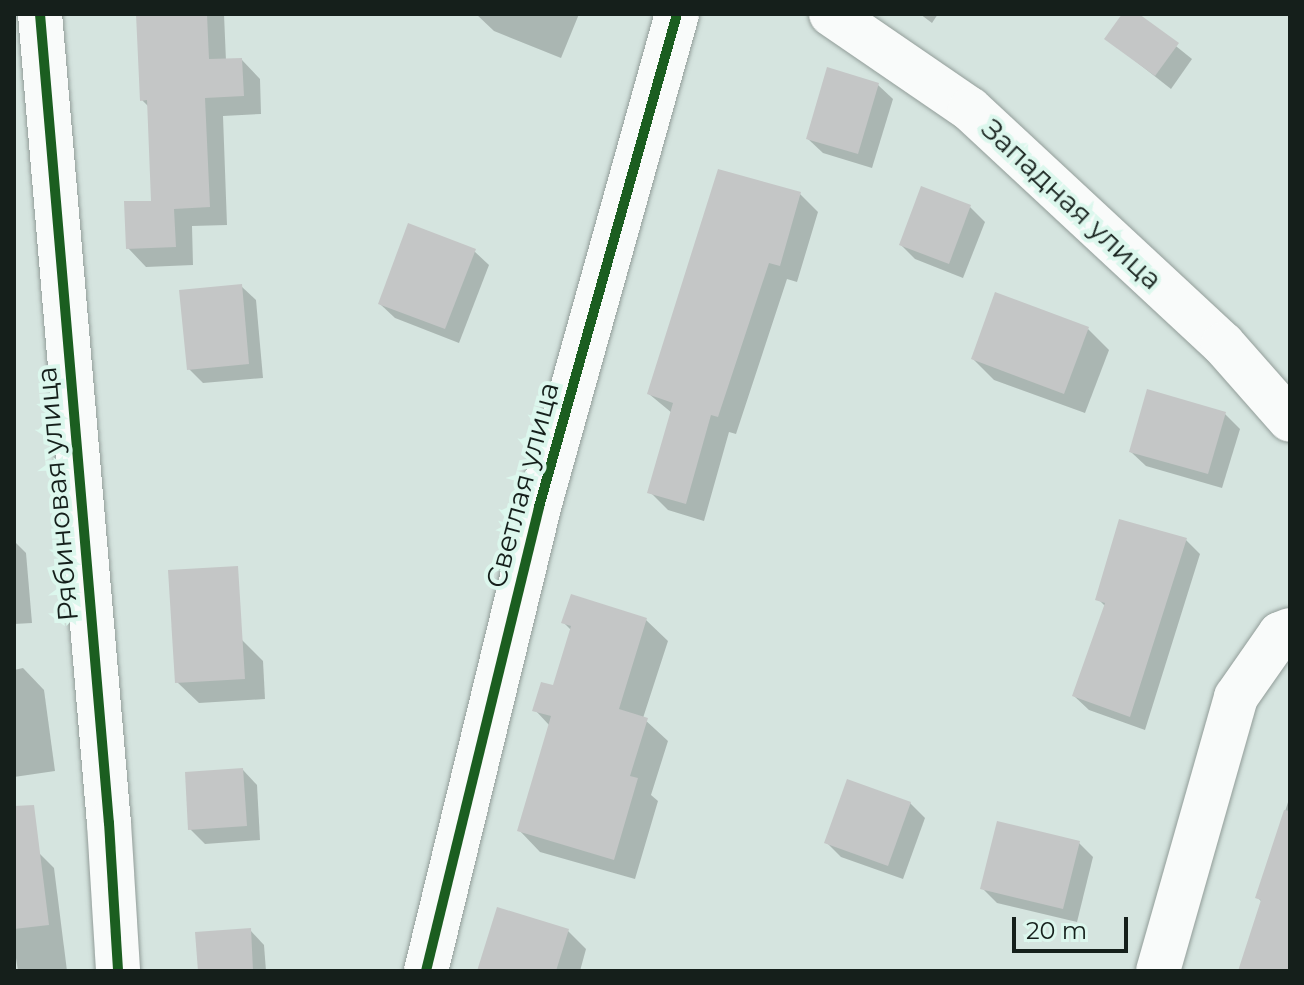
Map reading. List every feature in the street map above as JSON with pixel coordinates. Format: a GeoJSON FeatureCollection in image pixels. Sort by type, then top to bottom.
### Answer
{"type":"FeatureCollection","features":[{"type":"Feature","properties":{"kind":"street","name":"Рябиновая улица"},"geometry":{"type":"LineString","coordinates":[[40,14],[109,823],[118,971]]}},
{"type":"Feature","properties":{"kind":"street","name":"Светлая улица"},"geometry":{"type":"LineString","coordinates":[[426,971],[539,507],[677,14]]}},
{"type":"Feature","properties":{"kind":"street","name":"Западная улица"},"geometry":{"type":"LineString","coordinates":[[831,14],[970,109],[1223,344],[1290,420]]}},
{"type":"Feature","properties":{"kind":"street"},"geometry":{"type":"LineString","coordinates":[[1158,971],[1236,697],[1280,634],[1290,630]]}},
{"type":"Feature","properties":{"kind":"building"},"geometry":{"type":"Polygon","coordinates":[[[136,14],[207,14],[209,59],[242,58],[244,96],[205,98],[210,207],[174,209],[176,247],[126,249],[124,201],[151,201],[147,100],[140,101],[136,14]]]}},
{"type":"Feature","properties":{"kind":"building"},"geometry":{"type":"Polygon","coordinates":[[[1122,14],[1139,14],[1179,43],[1155,76],[1104,39],[1122,14]]]}},
{"type":"Feature","properties":{"kind":"building"},"geometry":{"type":"Polygon","coordinates":[[[827,67],[879,83],[858,154],[806,139],[827,67]]]}},
{"type":"Feature","properties":{"kind":"building"},"geometry":{"type":"Polygon","coordinates":[[[718,169],[801,192],[780,266],[769,263],[718,417],[711,415],[686,504],[647,493],[673,403],[647,394],[718,169]]]}},
{"type":"Feature","properties":{"kind":"building"},"geometry":{"type":"Polygon","coordinates":[[[921,186],[971,205],[949,264],[899,245],[921,186]]]}},
{"type":"Feature","properties":{"kind":"building"},"geometry":{"type":"Polygon","coordinates":[[[408,223],[476,249],[445,329],[378,304],[408,223]]]}},
{"type":"Feature","properties":{"kind":"building"},"geometry":{"type":"Polygon","coordinates":[[[242,284],[249,364],[187,370],[179,290],[242,284]]]}},
{"type":"Feature","properties":{"kind":"building"},"geometry":{"type":"Polygon","coordinates":[[[995,292],[1089,327],[1064,394],[971,359],[995,292]]]}},
{"type":"Feature","properties":{"kind":"building"},"geometry":{"type":"Polygon","coordinates":[[[1147,389],[1226,412],[1208,474],[1129,452],[1147,389]]]}},
{"type":"Feature","properties":{"kind":"building"},"geometry":{"type":"Polygon","coordinates":[[[1119,519],[1187,538],[1130,717],[1072,696],[1105,603],[1095,600],[1119,519]]]}},
{"type":"Feature","properties":{"kind":"building"},"geometry":{"type":"Polygon","coordinates":[[[238,566],[245,679],[175,683],[168,570],[238,566]]]}},
{"type":"Feature","properties":{"kind":"building"},"geometry":{"type":"Polygon","coordinates":[[[571,594],[647,618],[619,709],[648,718],[630,776],[638,778],[614,860],[517,831],[551,716],[532,711],[541,682],[553,685],[571,626],[561,623],[571,594]]]}},
{"type":"Feature","properties":{"kind":"building"},"geometry":{"type":"Polygon","coordinates":[[[243,768],[247,826],[188,830],[185,772],[243,768]]]}},
{"type":"Feature","properties":{"kind":"building"},"geometry":{"type":"Polygon","coordinates":[[[847,779],[911,802],[888,866],[824,843],[847,779]]]}},
{"type":"Feature","properties":{"kind":"building"},"geometry":{"type":"Polygon","coordinates":[[[34,805],[49,925],[14,929],[14,806],[34,805]]]}},
{"type":"Feature","properties":{"kind":"building"},"geometry":{"type":"Polygon","coordinates":[[[1284,810],[1290,811],[1290,971],[1238,971],[1261,900],[1255,898],[1284,810]]]}},
{"type":"Feature","properties":{"kind":"building"},"geometry":{"type":"Polygon","coordinates":[[[997,821],[1080,841],[1063,909],[980,889],[997,821]]]}},
{"type":"Feature","properties":{"kind":"building"},"geometry":{"type":"Polygon","coordinates":[[[497,907],[569,929],[556,971],[477,971],[497,907]]]}},
{"type":"Feature","properties":{"kind":"building"},"geometry":{"type":"Polygon","coordinates":[[[251,928],[253,971],[198,971],[195,932],[251,928]]]}},
{"type":"Feature","properties":{"kind":"cycle path"},"geometry":{"type":"LineString","coordinates":[[40,14],[109,823],[118,971]]}},
{"type":"Feature","properties":{"kind":"cycle path"},"geometry":{"type":"LineString","coordinates":[[426,971],[539,507],[677,14]]}}]}
